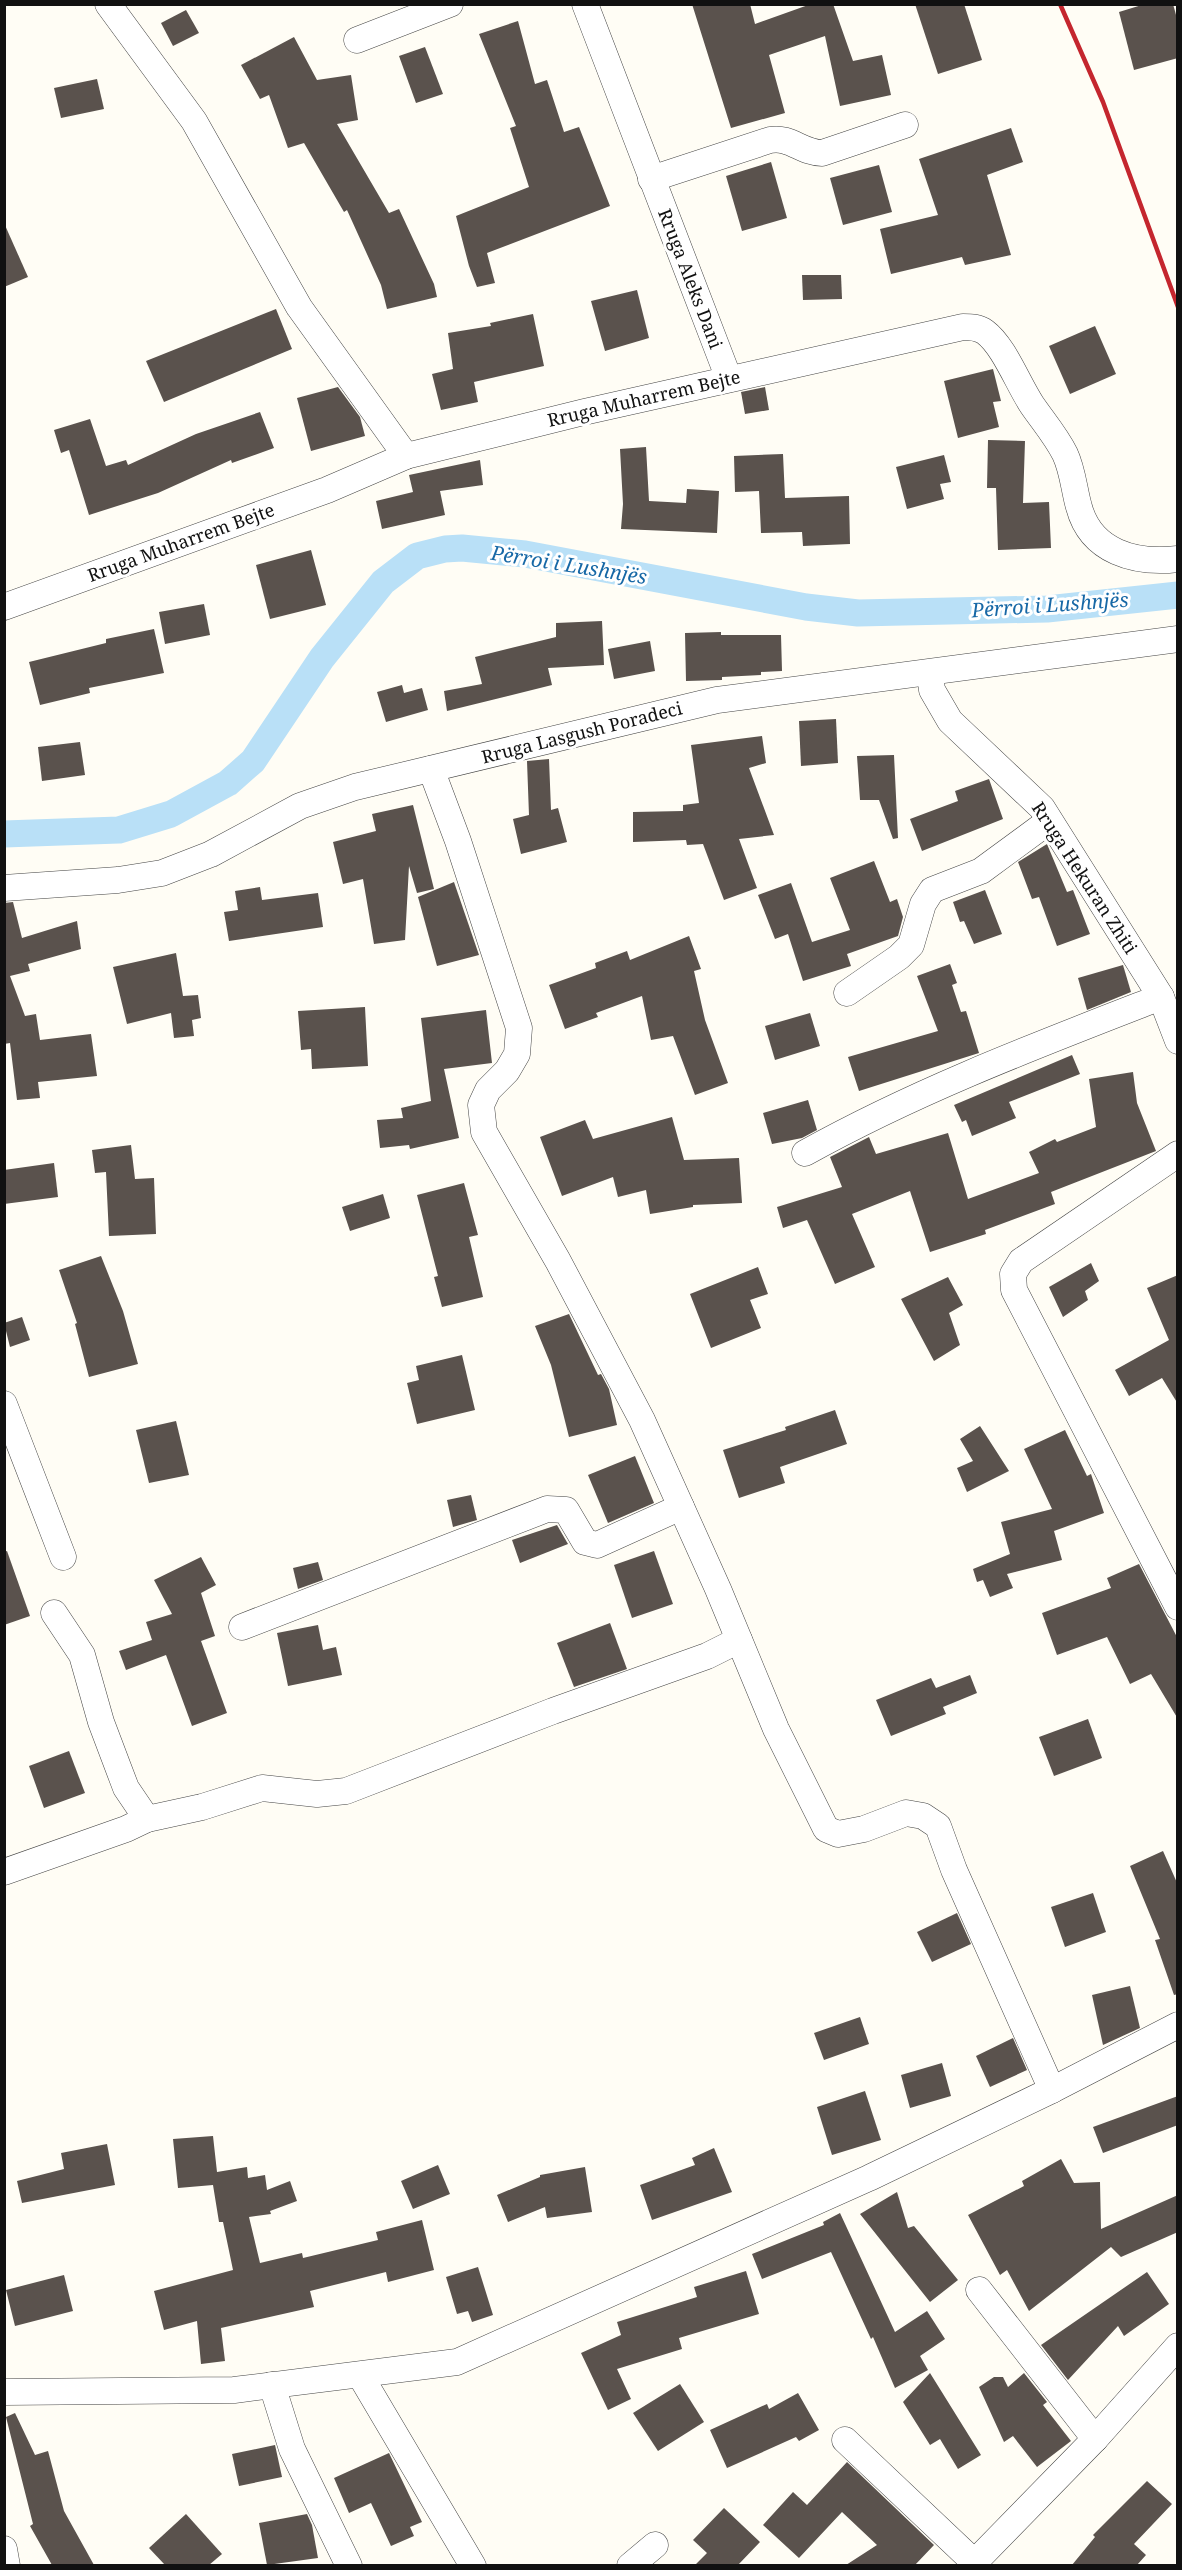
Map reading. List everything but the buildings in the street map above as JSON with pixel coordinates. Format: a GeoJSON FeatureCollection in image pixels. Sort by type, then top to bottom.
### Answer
{"type":"FeatureCollection","features":[{"type":"Feature","properties":{"kind":"street"},"geometry":{"type":"LineString","coordinates":[[108,4],[194,121],[299,307],[406,456]]}},
{"type":"Feature","properties":{"kind":"street"},"geometry":{"type":"LineString","coordinates":[[357,40],[450,4]]}},
{"type":"Feature","properties":{"kind":"street","name":"Rruga Aleks Dani"},"geometry":{"type":"LineString","coordinates":[[595,7],[651,178],[729,380]]}},
{"type":"Feature","properties":{"kind":"street"},"geometry":{"type":"LineString","coordinates":[[651,178],[770,140],[784,139],[809,151],[822,153],[905,124]]}},
{"type":"Feature","properties":{"kind":"street","name":"Rruga Muharrem Bejte"},"geometry":{"type":"LineString","coordinates":[[4,607],[327,490],[406,456],[963,327],[980,329],[991,337],[1031,404],[1060,444],[1068,463],[1082,516],[1092,534],[1107,548],[1132,558],[1178,559]]}},
{"type":"Feature","properties":{"kind":"street","name":"Rruga Lasgush Poradeci"},"geometry":{"type":"LineString","coordinates":[[4,888],[118,880],[162,873],[211,854],[300,806],[326,796],[717,700],[1178,639]]}},
{"type":"Feature","properties":{"kind":"street","name":"Rruga Hekuran Zhiti"},"geometry":{"type":"LineString","coordinates":[[930,673],[932,690],[950,721],[1003,768],[1042,808],[1161,997],[1178,1041]]}},
{"type":"Feature","properties":{"kind":"street"},"geometry":{"type":"LineString","coordinates":[[431,769],[458,841],[519,1028],[517,1054],[507,1071],[488,1090],[482,1105],[484,1132],[558,1261],[642,1420],[776,1729],[826,1829],[838,1834],[856,1831],[906,1813],[923,1816],[938,1826],[954,1870],[1052,2090]]}},
{"type":"Feature","properties":{"kind":"street"},"geometry":{"type":"LineString","coordinates":[[847,993],[899,957],[910,945],[923,904],[932,890],[981,871],[1049,821]]}},
{"type":"Feature","properties":{"kind":"street"},"geometry":{"type":"LineString","coordinates":[[805,1153],[862,1121],[1070,1032],[1161,997]]}},
{"type":"Feature","properties":{"kind":"street"},"geometry":{"type":"LineString","coordinates":[[1178,1154],[1021,1261],[1013,1275],[1014,1290],[1178,1607]]}},
{"type":"Feature","properties":{"kind":"street"},"geometry":{"type":"LineString","coordinates":[[4,1404],[63,1557]]}},
{"type":"Feature","properties":{"kind":"street"},"geometry":{"type":"LineString","coordinates":[[242,1627],[547,1509],[567,1510],[585,1542],[597,1545],[681,1507]]}},
{"type":"Feature","properties":{"kind":"street"},"geometry":{"type":"LineString","coordinates":[[54,1613],[82,1655],[101,1722],[126,1788],[147,1819]]}},
{"type":"Feature","properties":{"kind":"street"},"geometry":{"type":"LineString","coordinates":[[4,1872],[126,1829],[147,1819],[202,1807],[262,1788],[316,1794],[345,1791],[553,1711],[707,1656],[739,1640]]}},
{"type":"Feature","properties":{"kind":"street"},"geometry":{"type":"LineString","coordinates":[[4,2392],[234,2390],[457,2362],[869,2178],[1052,2090],[1178,2025]]}},
{"type":"Feature","properties":{"kind":"street"},"geometry":{"type":"LineString","coordinates":[[980,2290],[1095,2439]]}},
{"type":"Feature","properties":{"kind":"street"},"geometry":{"type":"LineString","coordinates":[[845,2440],[973,2564],[1095,2439],[1178,2346]]}},
{"type":"Feature","properties":{"kind":"street"},"geometry":{"type":"LineString","coordinates":[[360,2375],[473,2565]]}},
{"type":"Feature","properties":{"kind":"street"},"geometry":{"type":"LineString","coordinates":[[272,2385],[292,2449],[349,2565]]}},
{"type":"Feature","properties":{"kind":"street"},"geometry":{"type":"LineString","coordinates":[[630,2565],[655,2546]]}},
{"type":"Feature","properties":{"kind":"street"},"geometry":{"type":"LineString","coordinates":[[4,2549],[8,2565]]}},
{"type":"Feature","properties":{"kind":"waterway","name":"Përroi i Lushnjës"},"geometry":{"type":"LineString","coordinates":[[4,834],[119,830],[171,814],[228,783],[253,761],[322,658],[383,582],[417,556],[445,549],[462,548],[525,554],[806,607],[858,613],[1047,609],[1178,595]]}},
{"type":"Feature","properties":{"kind":"railway"},"geometry":{"type":"LineString","coordinates":[[1060,4],[1103,102],[1178,307]]}}]}
